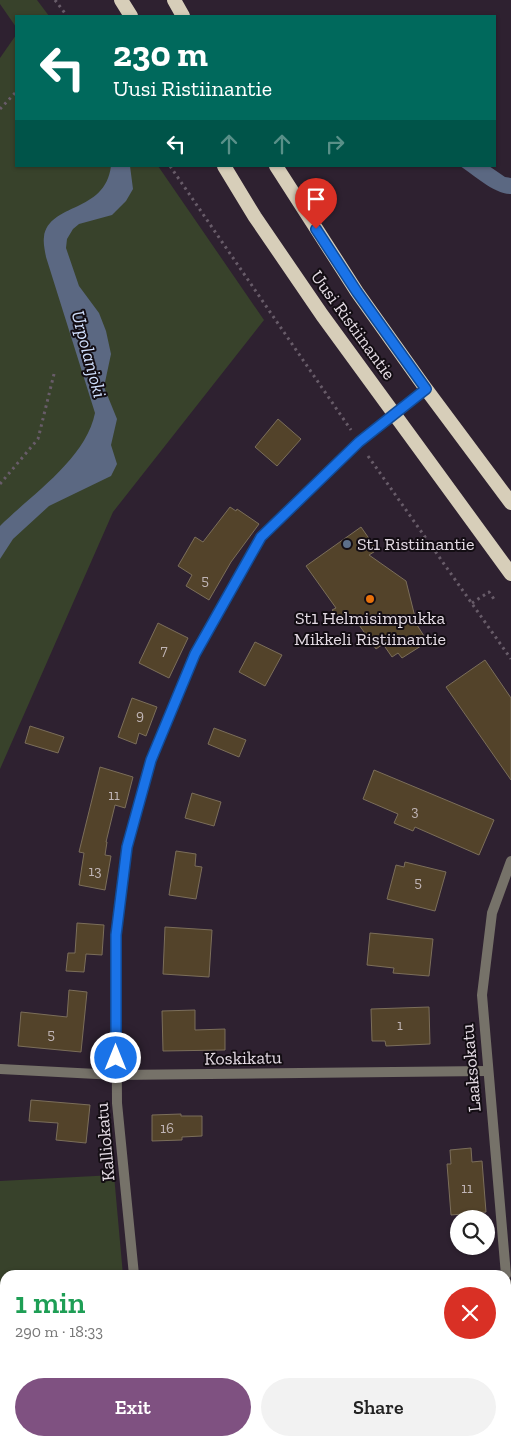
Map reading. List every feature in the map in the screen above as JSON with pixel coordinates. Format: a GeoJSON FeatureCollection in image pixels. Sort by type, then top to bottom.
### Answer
{"type":"FeatureCollection","features":[{"type":"Feature","properties":{"kind":"highway"},"geometry":{"type":"LineString","coordinates":[[121,0],[130,15]]}},
{"type":"Feature","properties":{"kind":"highway"},"geometry":{"type":"LineString","coordinates":[[174,0],[182,15]]}},
{"type":"Feature","properties":{"kind":"highway","name":"Uusi Ristiinantie"},"geometry":{"type":"LineString","coordinates":[[225,167],[255,217],[317,307],[511,574]]}},
{"type":"Feature","properties":{"kind":"highway","name":"Uusi Ristiinantie"},"geometry":{"type":"LineString","coordinates":[[277,167],[357,292],[511,503]]}},
{"type":"Feature","properties":{"kind":"street","name":"Kalliokatu"},"geometry":{"type":"LineString","coordinates":[[134,1270],[117,1103],[116,935],[127,847],[151,760],[195,654],[261,537],[359,442],[426,389]]}},
{"type":"Feature","properties":{"kind":"street","name":"Laaksokatu"},"geometry":{"type":"LineString","coordinates":[[506,1270],[482,995],[492,913],[511,861]]}},
{"type":"Feature","properties":{"kind":"street","name":"Koskikatu"},"geometry":{"type":"LineString","coordinates":[[0,1069],[116,1075],[487,1071]]}},
{"type":"Feature","properties":{"kind":"path"},"geometry":{"type":"LineString","coordinates":[[56,0],[66,15]]}},
{"type":"Feature","properties":{"kind":"path"},"geometry":{"type":"LineString","coordinates":[[0,110],[15,93]]}},
{"type":"Feature","properties":{"kind":"path"},"geometry":{"type":"LineString","coordinates":[[171,167],[359,442],[511,659]]}},
{"type":"Feature","properties":{"kind":"path"},"geometry":{"type":"LineString","coordinates":[[0,484],[38,439],[54,374]]}},
{"type":"Feature","properties":{"kind":"path"},"geometry":{"type":"LineString","coordinates":[[472,603],[489,592],[496,602]]}},
{"type":"Feature","properties":{"kind":"green space"},"geometry":{"type":"Polygon","coordinates":[[[0,0],[37,0],[48,15],[15,15],[15,26],[0,4],[0,0]]]}},
{"type":"Feature","properties":{"kind":"green space"},"geometry":{"type":"Polygon","coordinates":[[[15,36],[15,167],[159,167],[264,320],[113,512],[0,769],[0,58],[15,36]]]}},
{"type":"Feature","properties":{"kind":"green space"},"geometry":{"type":"Polygon","coordinates":[[[114,1175],[123,1270],[0,1270],[0,1181],[114,1175]]]}},
{"type":"Feature","properties":{"kind":"water","name":"Urpolanjoki"},"geometry":{"type":"Polygon","coordinates":[[[111,167],[130,167],[133,189],[126,201],[112,215],[79,224],[73,229],[67,239],[66,248],[79,286],[99,313],[106,331],[111,354],[104,387],[117,419],[111,445],[117,464],[111,476],[49,506],[13,539],[0,559],[0,526],[69,461],[81,446],[90,430],[95,413],[46,257],[44,237],[48,226],[56,218],[88,200],[99,192],[107,181],[111,167]]]}},
{"type":"Feature","properties":{"kind":"water"},"geometry":{"type":"Polygon","coordinates":[[[461,167],[490,167],[505,177],[511,178],[511,194],[498,191],[461,167]]]}},
{"type":"Feature","properties":{"kind":"building"},"geometry":{"type":"Polygon","coordinates":[[[278,419],[301,439],[277,466],[255,447],[278,419]]]}},
{"type":"Feature","properties":{"kind":"building"},"geometry":{"type":"Polygon","coordinates":[[[230,507],[236,511],[237,509],[259,524],[231,562],[209,600],[186,586],[192,575],[178,566],[195,537],[203,542],[230,507]]]}},
{"type":"Feature","properties":{"kind":"building"},"geometry":{"type":"Polygon","coordinates":[[[361,527],[377,550],[369,555],[406,581],[417,625],[424,636],[417,641],[421,646],[402,658],[398,653],[392,657],[383,644],[376,649],[357,622],[352,626],[332,610],[336,608],[306,566],[361,527]]]}},
{"type":"Feature","properties":{"kind":"building"},"geometry":{"type":"Polygon","coordinates":[[[158,623],[188,638],[169,678],[139,663],[158,623]]]}},
{"type":"Feature","properties":{"kind":"building"},"geometry":{"type":"Polygon","coordinates":[[[255,642],[282,655],[265,686],[239,672],[255,642]]]}},
{"type":"Feature","properties":{"kind":"building"},"geometry":{"type":"Polygon","coordinates":[[[485,660],[511,698],[511,780],[446,687],[485,660]]]}},
{"type":"Feature","properties":{"kind":"building"},"geometry":{"type":"Polygon","coordinates":[[[132,698],[157,707],[146,736],[139,733],[136,744],[118,737],[132,698]]]}},
{"type":"Feature","properties":{"kind":"building"},"geometry":{"type":"Polygon","coordinates":[[[30,726],[64,737],[58,753],[25,743],[30,726]]]}},
{"type":"Feature","properties":{"kind":"building"},"geometry":{"type":"Polygon","coordinates":[[[214,728],[246,740],[239,757],[208,744],[214,728]]]}},
{"type":"Feature","properties":{"kind":"building"},"geometry":{"type":"Polygon","coordinates":[[[100,767],[133,777],[125,808],[115,805],[106,842],[105,855],[111,856],[105,890],[79,885],[84,853],[79,852],[100,767]]]}},
{"type":"Feature","properties":{"kind":"building"},"geometry":{"type":"Polygon","coordinates":[[[374,770],[494,820],[479,855],[415,827],[413,831],[394,823],[398,814],[363,799],[374,770]]]}},
{"type":"Feature","properties":{"kind":"building"},"geometry":{"type":"Polygon","coordinates":[[[192,793],[221,802],[214,826],[185,818],[192,793]]]}},
{"type":"Feature","properties":{"kind":"building"},"geometry":{"type":"Polygon","coordinates":[[[176,851],[196,854],[195,866],[202,867],[196,899],[169,895],[176,851]]]}},
{"type":"Feature","properties":{"kind":"building"},"geometry":{"type":"Polygon","coordinates":[[[405,862],[446,872],[435,911],[387,899],[396,865],[404,867],[405,862]]]}},
{"type":"Feature","properties":{"kind":"building"},"geometry":{"type":"Polygon","coordinates":[[[77,923],[104,925],[102,955],[86,954],[84,972],[66,971],[68,953],[75,953],[77,923]]]}},
{"type":"Feature","properties":{"kind":"building"},"geometry":{"type":"Polygon","coordinates":[[[165,927],[212,930],[209,977],[163,974],[165,927]]]}},
{"type":"Feature","properties":{"kind":"building"},"geometry":{"type":"Polygon","coordinates":[[[370,933],[433,939],[429,976],[393,973],[394,968],[367,965],[370,933]]]}},
{"type":"Feature","properties":{"kind":"building"},"geometry":{"type":"Polygon","coordinates":[[[69,990],[87,992],[81,1052],[18,1046],[21,1012],[67,1017],[69,990]]]}},
{"type":"Feature","properties":{"kind":"building"},"geometry":{"type":"Polygon","coordinates":[[[429,1007],[430,1044],[386,1046],[385,1041],[372,1041],[371,1009],[429,1007]]]}},
{"type":"Feature","properties":{"kind":"building"},"geometry":{"type":"Polygon","coordinates":[[[195,1010],[195,1030],[225,1029],[225,1050],[163,1051],[162,1011],[195,1010]]]}},
{"type":"Feature","properties":{"kind":"building"},"geometry":{"type":"Polygon","coordinates":[[[31,1100],[90,1105],[86,1143],[56,1140],[58,1123],[29,1121],[31,1100]]]}},
{"type":"Feature","properties":{"kind":"building"},"geometry":{"type":"Polygon","coordinates":[[[181,1114],[181,1116],[202,1116],[202,1136],[182,1137],[182,1140],[152,1141],[152,1115],[181,1114]]]}},
{"type":"Feature","properties":{"kind":"building"},"geometry":{"type":"Polygon","coordinates":[[[471,1148],[472,1162],[482,1161],[486,1210],[451,1210],[447,1164],[451,1164],[450,1150],[471,1148]]]}},
{"type":"Feature","properties":{"kind":"place","name":"St1 Ristiinantie"},"geometry":{"type":"Point","coordinates":[347,544]}},
{"type":"Feature","properties":{"kind":"place","name":"St1 Helmisimpukka Mikkeli Ristiinantie"},"geometry":{"type":"Point","coordinates":[370,599]}},
{"type":"Feature","properties":{"kind":"route"},"geometry":{"type":"LineString","coordinates":[[116,1058],[116,935],[127,847],[151,760],[195,654],[261,537],[359,442],[426,389],[357,292],[316,229]]}}]}
